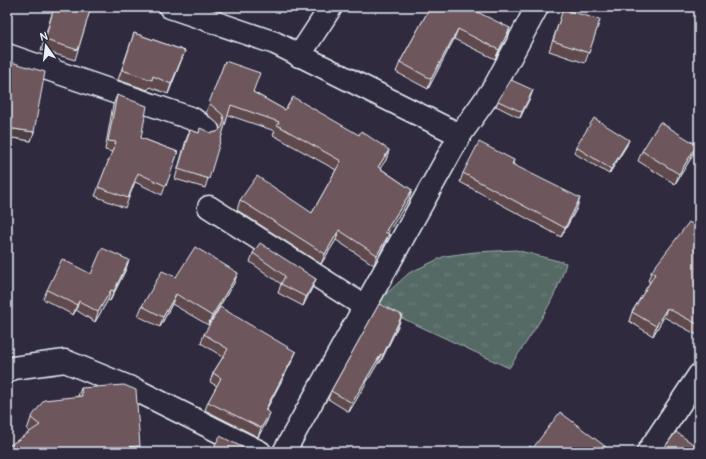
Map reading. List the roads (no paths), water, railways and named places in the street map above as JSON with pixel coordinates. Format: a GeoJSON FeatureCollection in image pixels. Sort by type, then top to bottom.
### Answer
{"type":"FeatureCollection","features":[{"type":"Feature","properties":{"kind":"street"},"geometry":{"type":"LineString","coordinates":[[170,7],[275,43],[460,135]]}},
{"type":"Feature","properties":{"kind":"street"},"geometry":{"type":"LineString","coordinates":[[299,56],[332,7]]}},
{"type":"Feature","properties":{"kind":"street"},"geometry":{"type":"LineString","coordinates":[[284,452],[460,135],[495,86],[537,7]]}},
{"type":"Feature","properties":{"kind":"street"},"geometry":{"type":"LineString","coordinates":[[7,55],[193,119],[208,130]]}},
{"type":"Feature","properties":{"kind":"street"},"geometry":{"type":"LineString","coordinates":[[209,207],[364,306]]}},
{"type":"Feature","properties":{"kind":"street"},"geometry":{"type":"LineString","coordinates":[[7,372],[13,368],[65,362],[136,390],[260,452]]}},
{"type":"Feature","properties":{"kind":"street"},"geometry":{"type":"LineString","coordinates":[[648,452],[699,375]]}}]}
